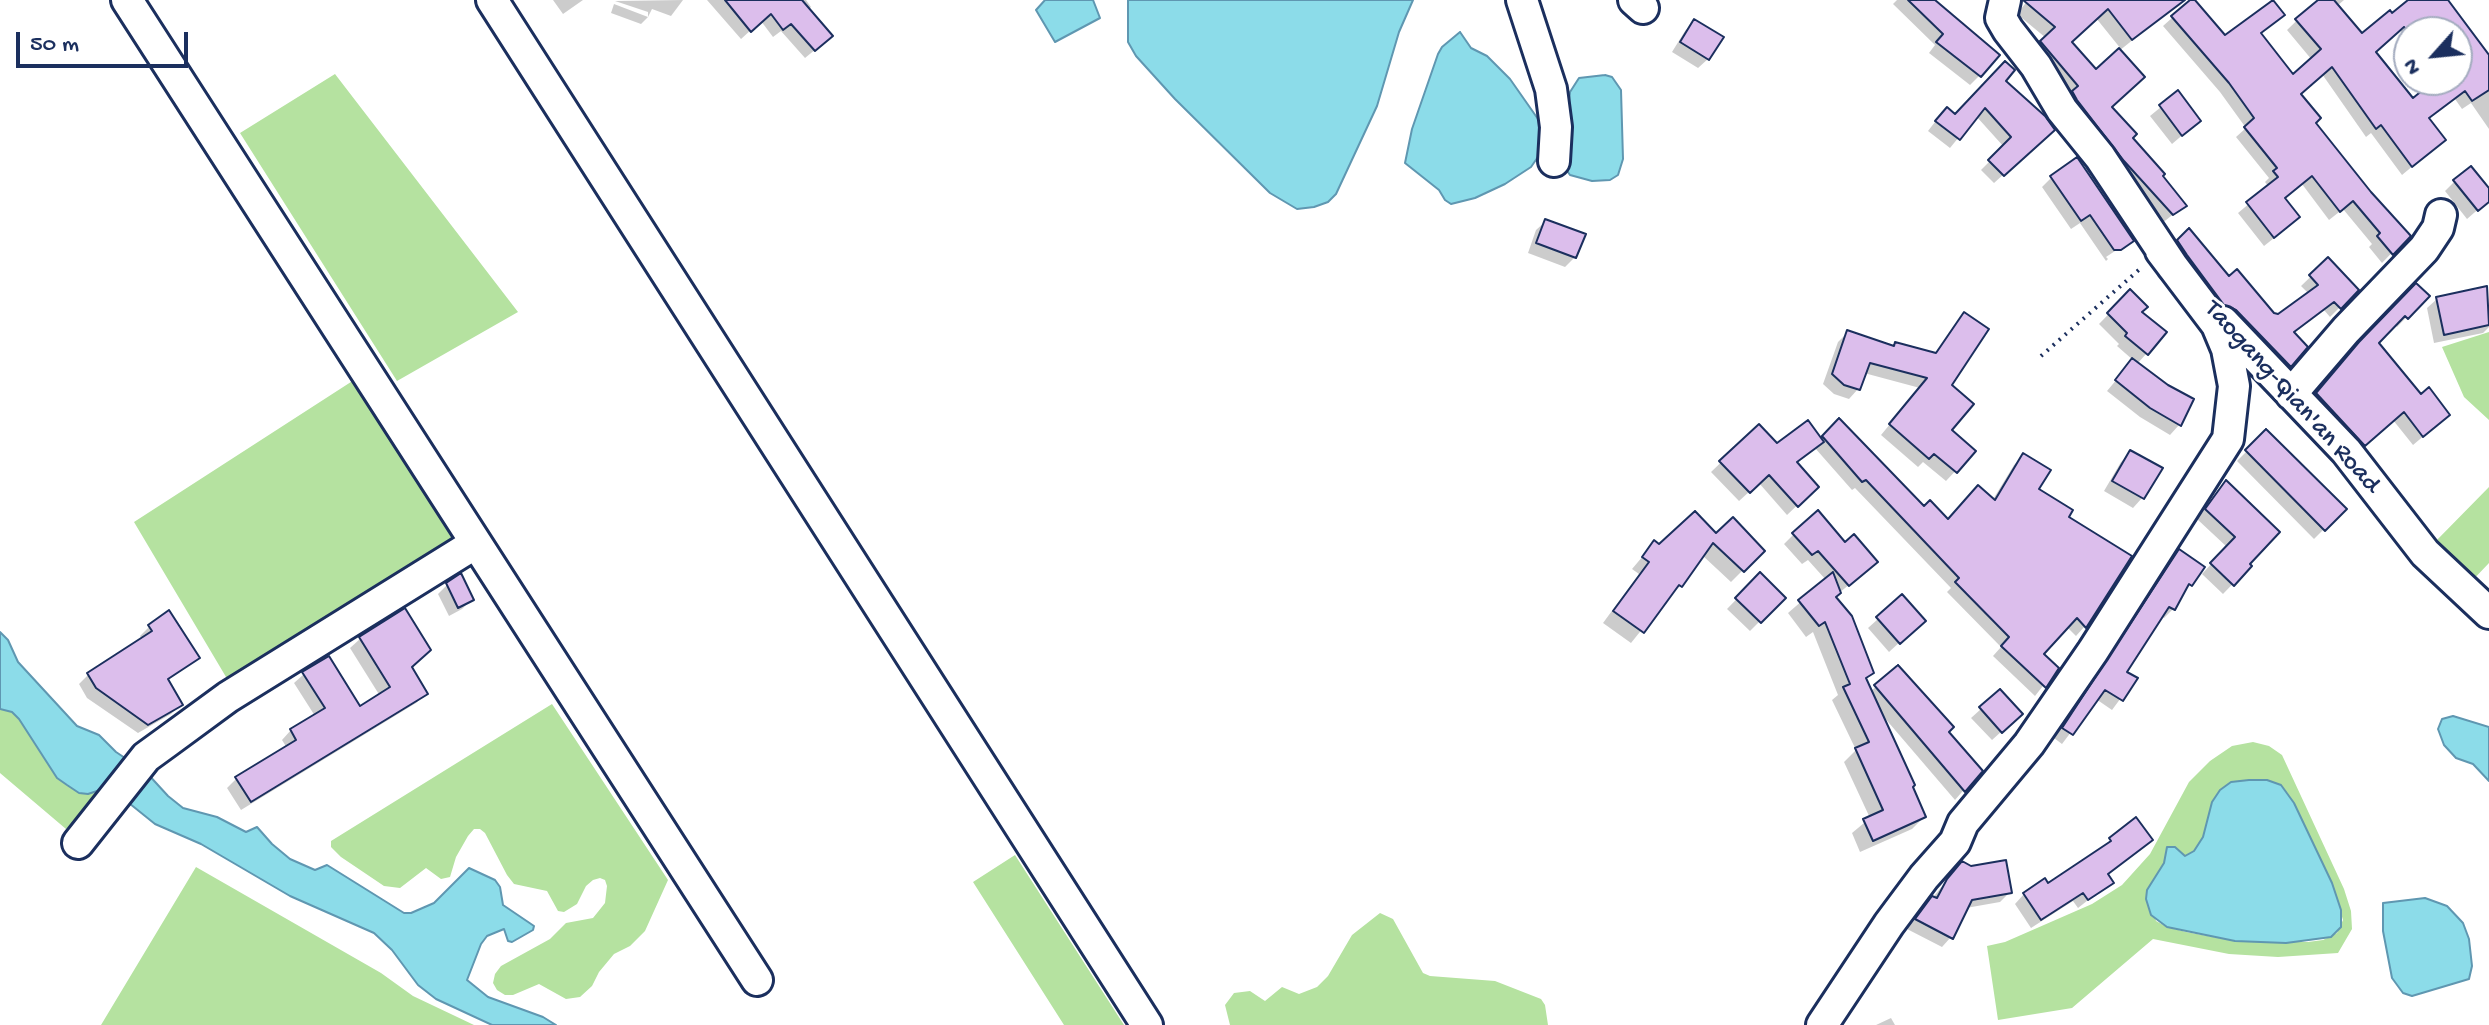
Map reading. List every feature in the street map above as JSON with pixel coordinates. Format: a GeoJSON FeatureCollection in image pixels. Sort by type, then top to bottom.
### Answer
{"type":"FeatureCollection","features":[{"type":"Feature","properties":{"kind":"street"},"geometry":{"type":"LineString","coordinates":[[127,0],[757,980]]}},
{"type":"Feature","properties":{"kind":"street"},"geometry":{"type":"LineString","coordinates":[[492,0],[1147,1025]]}},
{"type":"Feature","properties":{"kind":"street"},"geometry":{"type":"LineString","coordinates":[[1522,0],[1551,89],[1556,127],[1554,161]]}},
{"type":"Feature","properties":{"kind":"street"},"geometry":{"type":"LineString","coordinates":[[1822,1025],[1889,924],[1955,842],[1963,823],[2029,744],[2187,507],[2228,439],[2234,386],[2227,349],[2217,325],[2161,251],[2100,157],[2062,110],[2036,66],[2008,30],[2001,18],[2005,0]]}},
{"type":"Feature","properties":{"kind":"street"},"geometry":{"type":"LineString","coordinates":[[2291,394],[2346,330],[2424,249],[2438,228],[2441,215]]}},
{"type":"Feature","properties":{"kind":"street","name":"Taogang-Qian'an Road"},"geometry":{"type":"LineString","coordinates":[[2161,251],[2242,343],[2346,451],[2425,553],[2489,613]]}},
{"type":"Feature","properties":{"kind":"street"},"geometry":{"type":"LineString","coordinates":[[78,843],[146,757],[228,697],[476,543]]}},
{"type":"Feature","properties":{"kind":"path"},"geometry":{"type":"LineString","coordinates":[[2041,356],[2161,251]]}},
{"type":"Feature","properties":{"kind":"green space"},"geometry":{"type":"Polygon","coordinates":[[[335,74],[518,312],[397,381],[240,133],[335,74]]]}},
{"type":"Feature","properties":{"kind":"green space"},"geometry":{"type":"Polygon","coordinates":[[[2489,332],[2489,420],[2464,397],[2442,347],[2489,332]]]}},
{"type":"Feature","properties":{"kind":"green space"},"geometry":{"type":"Polygon","coordinates":[[[354,380],[459,539],[229,682],[134,522],[354,380]]]}},
{"type":"Feature","properties":{"kind":"green space"},"geometry":{"type":"Polygon","coordinates":[[[2489,487],[2489,563],[2469,584],[2434,543],[2489,487]]]}},
{"type":"Feature","properties":{"kind":"green space"},"geometry":{"type":"Polygon","coordinates":[[[552,704],[668,880],[645,931],[630,946],[614,954],[592,986],[580,997],[566,999],[539,984],[513,995],[505,995],[493,983],[495,974],[501,966],[550,939],[566,923],[593,918],[605,903],[605,880],[593,880],[586,886],[577,904],[564,912],[558,911],[547,891],[514,884],[480,829],[474,829],[468,836],[456,857],[450,877],[441,879],[426,868],[400,888],[384,886],[331,847],[331,841],[552,704]]]}},
{"type":"Feature","properties":{"kind":"green space"},"geometry":{"type":"Polygon","coordinates":[[[0,709],[12,712],[19,719],[57,777],[67,785],[79,793],[109,787],[66,829],[0,773],[0,709]]]}},
{"type":"Feature","properties":{"kind":"green space"},"geometry":{"type":"Polygon","coordinates":[[[2253,742],[2269,746],[2282,755],[2344,889],[2351,911],[2352,929],[2338,953],[2278,957],[2229,954],[2153,939],[2072,1008],[1998,1020],[1987,946],[2005,942],[2092,904],[2122,885],[2150,854],[2189,782],[2210,761],[2232,746],[2253,742]],[[2281,785],[2212,802],[2203,837],[2194,851],[2185,856],[2166,850],[2164,863],[2147,890],[2156,921],[2186,932],[2235,941],[2308,942],[2323,940],[2337,933],[2343,920],[2332,883],[2294,803],[2281,785]]]}},
{"type":"Feature","properties":{"kind":"green space"},"geometry":{"type":"Polygon","coordinates":[[[1015,855],[1124,1025],[1064,1025],[973,882],[1015,855]]]}},
{"type":"Feature","properties":{"kind":"green space"},"geometry":{"type":"Polygon","coordinates":[[[196,867],[381,973],[413,996],[474,1025],[101,1025],[196,867]]]}},
{"type":"Feature","properties":{"kind":"green space"},"geometry":{"type":"Polygon","coordinates":[[[1380,913],[1393,919],[1423,973],[1495,981],[1541,999],[1548,1025],[1230,1025],[1225,1005],[1234,993],[1250,991],[1265,1001],[1282,987],[1299,994],[1317,987],[1328,976],[1352,935],[1380,913]]]}},
{"type":"Feature","properties":{"kind":"water"},"geometry":{"type":"Polygon","coordinates":[[[1045,0],[1093,0],[1100,18],[1055,42],[1036,10],[1045,0]]]}},
{"type":"Feature","properties":{"kind":"water"},"geometry":{"type":"Polygon","coordinates":[[[1128,0],[1413,0],[1399,32],[1377,106],[1336,194],[1328,202],[1297,209],[1270,193],[1136,56],[1128,42],[1128,0]]]}},
{"type":"Feature","properties":{"kind":"water"},"geometry":{"type":"Polygon","coordinates":[[[1460,32],[1471,48],[1487,56],[1510,79],[1545,129],[1540,154],[1531,167],[1475,198],[1451,204],[1439,190],[1405,163],[1412,129],[1438,54],[1460,32]]]}},
{"type":"Feature","properties":{"kind":"water"},"geometry":{"type":"Polygon","coordinates":[[[1612,77],[1621,90],[1623,159],[1618,175],[1610,180],[1592,181],[1570,175],[1565,168],[1570,92],[1579,78],[1612,77]]]}},
{"type":"Feature","properties":{"kind":"water"},"geometry":{"type":"Polygon","coordinates":[[[0,632],[8,640],[18,662],[77,726],[99,735],[116,752],[146,772],[183,808],[217,817],[246,832],[257,827],[290,859],[315,870],[327,865],[404,913],[434,903],[469,868],[495,880],[500,887],[503,905],[534,926],[533,930],[512,942],[508,941],[504,929],[487,936],[467,980],[488,997],[543,1017],[556,1025],[492,1025],[436,999],[418,985],[392,950],[374,933],[290,896],[201,844],[155,824],[109,787],[88,794],[79,793],[57,778],[19,719],[12,712],[0,709],[0,632]]]}},
{"type":"Feature","properties":{"kind":"water"},"geometry":{"type":"Polygon","coordinates":[[[2453,716],[2489,727],[2489,781],[2473,764],[2456,758],[2444,745],[2438,729],[2442,719],[2453,716]]]}},
{"type":"Feature","properties":{"kind":"water"},"geometry":{"type":"Polygon","coordinates":[[[2267,780],[2281,785],[2294,803],[2332,883],[2341,910],[2341,927],[2331,937],[2286,943],[2235,941],[2167,927],[2151,915],[2146,899],[2147,890],[2164,863],[2167,847],[2175,847],[2185,856],[2194,851],[2203,837],[2212,802],[2220,790],[2231,782],[2267,780]]]}},
{"type":"Feature","properties":{"kind":"water"},"geometry":{"type":"Polygon","coordinates":[[[2425,898],[2447,906],[2463,923],[2469,939],[2472,966],[2469,979],[2412,996],[2403,993],[2392,978],[2383,931],[2383,903],[2425,898]]]}},
{"type":"Feature","properties":{"kind":"building"},"geometry":{"type":"Polygon","coordinates":[[[725,0],[802,0],[833,36],[815,51],[791,24],[783,30],[771,14],[751,32],[725,0]]]}},
{"type":"Feature","properties":{"kind":"building"},"geometry":{"type":"Polygon","coordinates":[[[1908,0],[1935,0],[2000,55],[1981,77],[1936,42],[1943,34],[1908,0]]]}},
{"type":"Feature","properties":{"kind":"building"},"geometry":{"type":"Polygon","coordinates":[[[2023,0],[2185,0],[2132,40],[2108,9],[2072,42],[2096,69],[2119,48],[2145,77],[2112,107],[2137,134],[2133,138],[2165,174],[2163,176],[2187,206],[2173,215],[2124,161],[2077,100],[2072,91],[2078,86],[2040,41],[2055,27],[2023,0]]]}},
{"type":"Feature","properties":{"kind":"building"},"geometry":{"type":"Polygon","coordinates":[[[2190,0],[2195,0],[2225,35],[2273,0],[2285,15],[2261,33],[2293,74],[2321,49],[2295,19],[2318,0],[2334,0],[2362,33],[2408,0],[2448,0],[2460,16],[2393,16],[2393,37],[2376,52],[2393,73],[2393,96],[2458,96],[2429,118],[2446,140],[2412,167],[2381,125],[2376,129],[2332,67],[2301,94],[2321,118],[2316,123],[2411,236],[2393,255],[2377,236],[2380,233],[2353,201],[2340,212],[2312,176],[2285,198],[2300,217],[2274,238],[2246,202],[2278,177],[2273,171],[2277,168],[2244,127],[2254,118],[2229,83],[2171,16],[2190,0]]]}},
{"type":"Feature","properties":{"kind":"building"},"geometry":{"type":"Polygon","coordinates":[[[1694,19],[1724,37],[1709,60],[1680,42],[1694,19]]]}},
{"type":"Feature","properties":{"kind":"building"},"geometry":{"type":"Polygon","coordinates":[[[2473,34],[2489,55],[2489,90],[2472,101],[2468,96],[2473,96],[2473,34]]]}},
{"type":"Feature","properties":{"kind":"building"},"geometry":{"type":"Polygon","coordinates":[[[2005,61],[2015,70],[2006,81],[2045,116],[2055,130],[2004,176],[1988,160],[2011,137],[1985,108],[1960,140],[1935,121],[1947,107],[1955,114],[2005,61]]]}},
{"type":"Feature","properties":{"kind":"building"},"geometry":{"type":"Polygon","coordinates":[[[2178,90],[2201,121],[2182,136],[2159,105],[2178,90]]]}},
{"type":"Feature","properties":{"kind":"building"},"geometry":{"type":"Polygon","coordinates":[[[2077,157],[2134,241],[2121,250],[2114,250],[2090,215],[2081,221],[2050,176],[2077,157]]]}},
{"type":"Feature","properties":{"kind":"building"},"geometry":{"type":"Polygon","coordinates":[[[2471,166],[2489,188],[2489,202],[2478,211],[2453,180],[2471,166]]]}},
{"type":"Feature","properties":{"kind":"building"},"geometry":{"type":"Polygon","coordinates":[[[1545,219],[1586,234],[1576,258],[1536,243],[1545,219]]]}},
{"type":"Feature","properties":{"kind":"building"},"geometry":{"type":"Polygon","coordinates":[[[2189,228],[2229,276],[2237,269],[2274,313],[2278,314],[2318,285],[2309,275],[2328,257],[2359,290],[2341,309],[2334,302],[2294,332],[2308,347],[2291,367],[2236,310],[2224,305],[2187,255],[2177,240],[2189,228]]]}},
{"type":"Feature","properties":{"kind":"building"},"geometry":{"type":"Polygon","coordinates":[[[2416,283],[2430,296],[2379,343],[2421,394],[2429,387],[2450,415],[2423,437],[2404,412],[2365,446],[2316,393],[2359,342],[2416,283]]]}},
{"type":"Feature","properties":{"kind":"building"},"geometry":{"type":"Polygon","coordinates":[[[2487,286],[2489,325],[2444,335],[2436,297],[2487,286]]]}},
{"type":"Feature","properties":{"kind":"building"},"geometry":{"type":"Polygon","coordinates":[[[2130,289],[2148,307],[2142,312],[2167,332],[2148,355],[2125,336],[2127,333],[2107,313],[2130,289]]]}},
{"type":"Feature","properties":{"kind":"building"},"geometry":{"type":"Polygon","coordinates":[[[1964,312],[1989,329],[1952,385],[1974,404],[1952,430],[1976,451],[1957,473],[1934,454],[1929,459],[1889,424],[1927,378],[1870,363],[1860,390],[1844,385],[1832,374],[1847,330],[1894,346],[1895,342],[1936,353],[1964,312]]]}},
{"type":"Feature","properties":{"kind":"building"},"geometry":{"type":"Polygon","coordinates":[[[2132,358],[2168,385],[2194,399],[2181,426],[2150,408],[2115,380],[2132,358]]]}},
{"type":"Feature","properties":{"kind":"building"},"geometry":{"type":"Polygon","coordinates":[[[1839,418],[1924,506],[1930,500],[1948,519],[1978,485],[1995,500],[2023,453],[2051,470],[2039,489],[2073,510],[2069,517],[2132,556],[2086,628],[2077,618],[2044,654],[2059,668],[2046,688],[2001,646],[2009,637],[1955,582],[1959,578],[1866,480],[1862,482],[1822,436],[1839,418]]]}},
{"type":"Feature","properties":{"kind":"building"},"geometry":{"type":"Polygon","coordinates":[[[1808,420],[1824,442],[1797,462],[1819,487],[1798,507],[1769,475],[1750,493],[1719,461],[1759,424],[1777,443],[1808,420]]]}},
{"type":"Feature","properties":{"kind":"building"},"geometry":{"type":"Polygon","coordinates":[[[2266,429],[2347,509],[2325,531],[2245,450],[2266,429]]]}},
{"type":"Feature","properties":{"kind":"building"},"geometry":{"type":"Polygon","coordinates":[[[2130,450],[2163,468],[2144,499],[2112,481],[2130,450]]]}},
{"type":"Feature","properties":{"kind":"building"},"geometry":{"type":"Polygon","coordinates":[[[2226,480],[2280,532],[2234,586],[2210,563],[2235,537],[2205,509],[2226,480]]]}},
{"type":"Feature","properties":{"kind":"building"},"geometry":{"type":"Polygon","coordinates":[[[1818,510],[1845,542],[1854,534],[1878,562],[1849,586],[1818,551],[1812,555],[1792,533],[1818,510]]]}},
{"type":"Feature","properties":{"kind":"building"},"geometry":{"type":"Polygon","coordinates":[[[1695,511],[1716,533],[1733,517],[1765,551],[1744,572],[1713,543],[1644,633],[1613,611],[1649,562],[1642,557],[1654,540],[1659,544],[1695,511]]]}},
{"type":"Feature","properties":{"kind":"building"},"geometry":{"type":"Polygon","coordinates":[[[2179,549],[2205,567],[2192,586],[2189,584],[2175,610],[2169,607],[2127,672],[2138,678],[2123,701],[2105,690],[2073,735],[2062,728],[2179,549]]]}},
{"type":"Feature","properties":{"kind":"building"},"geometry":{"type":"Polygon","coordinates":[[[1760,572],[1786,598],[1761,623],[1735,598],[1760,572]]]}},
{"type":"Feature","properties":{"kind":"building"},"geometry":{"type":"Polygon","coordinates":[[[1833,572],[1841,593],[1836,597],[1852,616],[1874,673],[1866,678],[1915,785],[1913,787],[1926,817],[1873,841],[1863,819],[1883,810],[1855,748],[1869,742],[1843,687],[1850,684],[1825,622],[1819,626],[1798,600],[1833,572]]]}},
{"type":"Feature","properties":{"kind":"building"},"geometry":{"type":"Polygon","coordinates":[[[461,573],[474,600],[458,608],[446,583],[461,573]]]}},
{"type":"Feature","properties":{"kind":"building"},"geometry":{"type":"Polygon","coordinates":[[[1902,594],[1926,621],[1900,644],[1876,617],[1902,594]]]}},
{"type":"Feature","properties":{"kind":"building"},"geometry":{"type":"Polygon","coordinates":[[[405,608],[431,650],[412,667],[428,694],[251,802],[235,777],[296,740],[290,729],[325,708],[302,672],[329,656],[360,706],[390,687],[359,637],[405,608]]]}},
{"type":"Feature","properties":{"kind":"building"},"geometry":{"type":"Polygon","coordinates":[[[169,610],[200,658],[168,679],[183,705],[148,725],[96,688],[87,673],[152,631],[148,625],[169,610]]]}},
{"type":"Feature","properties":{"kind":"building"},"geometry":{"type":"Polygon","coordinates":[[[1898,665],[1954,727],[1949,732],[1983,771],[1965,792],[1874,685],[1898,665]]]}},
{"type":"Feature","properties":{"kind":"building"},"geometry":{"type":"Polygon","coordinates":[[[2000,689],[2023,714],[2002,733],[1979,707],[2000,689]]]}},
{"type":"Feature","properties":{"kind":"building"},"geometry":{"type":"Polygon","coordinates":[[[2136,817],[2153,840],[2108,874],[2114,883],[2088,900],[2083,893],[2041,920],[2023,893],[2045,878],[2048,883],[2111,841],[2109,838],[2136,817]]]}},
{"type":"Feature","properties":{"kind":"building"},"geometry":{"type":"Polygon","coordinates":[[[2006,860],[2012,893],[1972,900],[1953,939],[1915,919],[1932,896],[1937,898],[1962,861],[1971,866],[2006,860]]]}}]}
